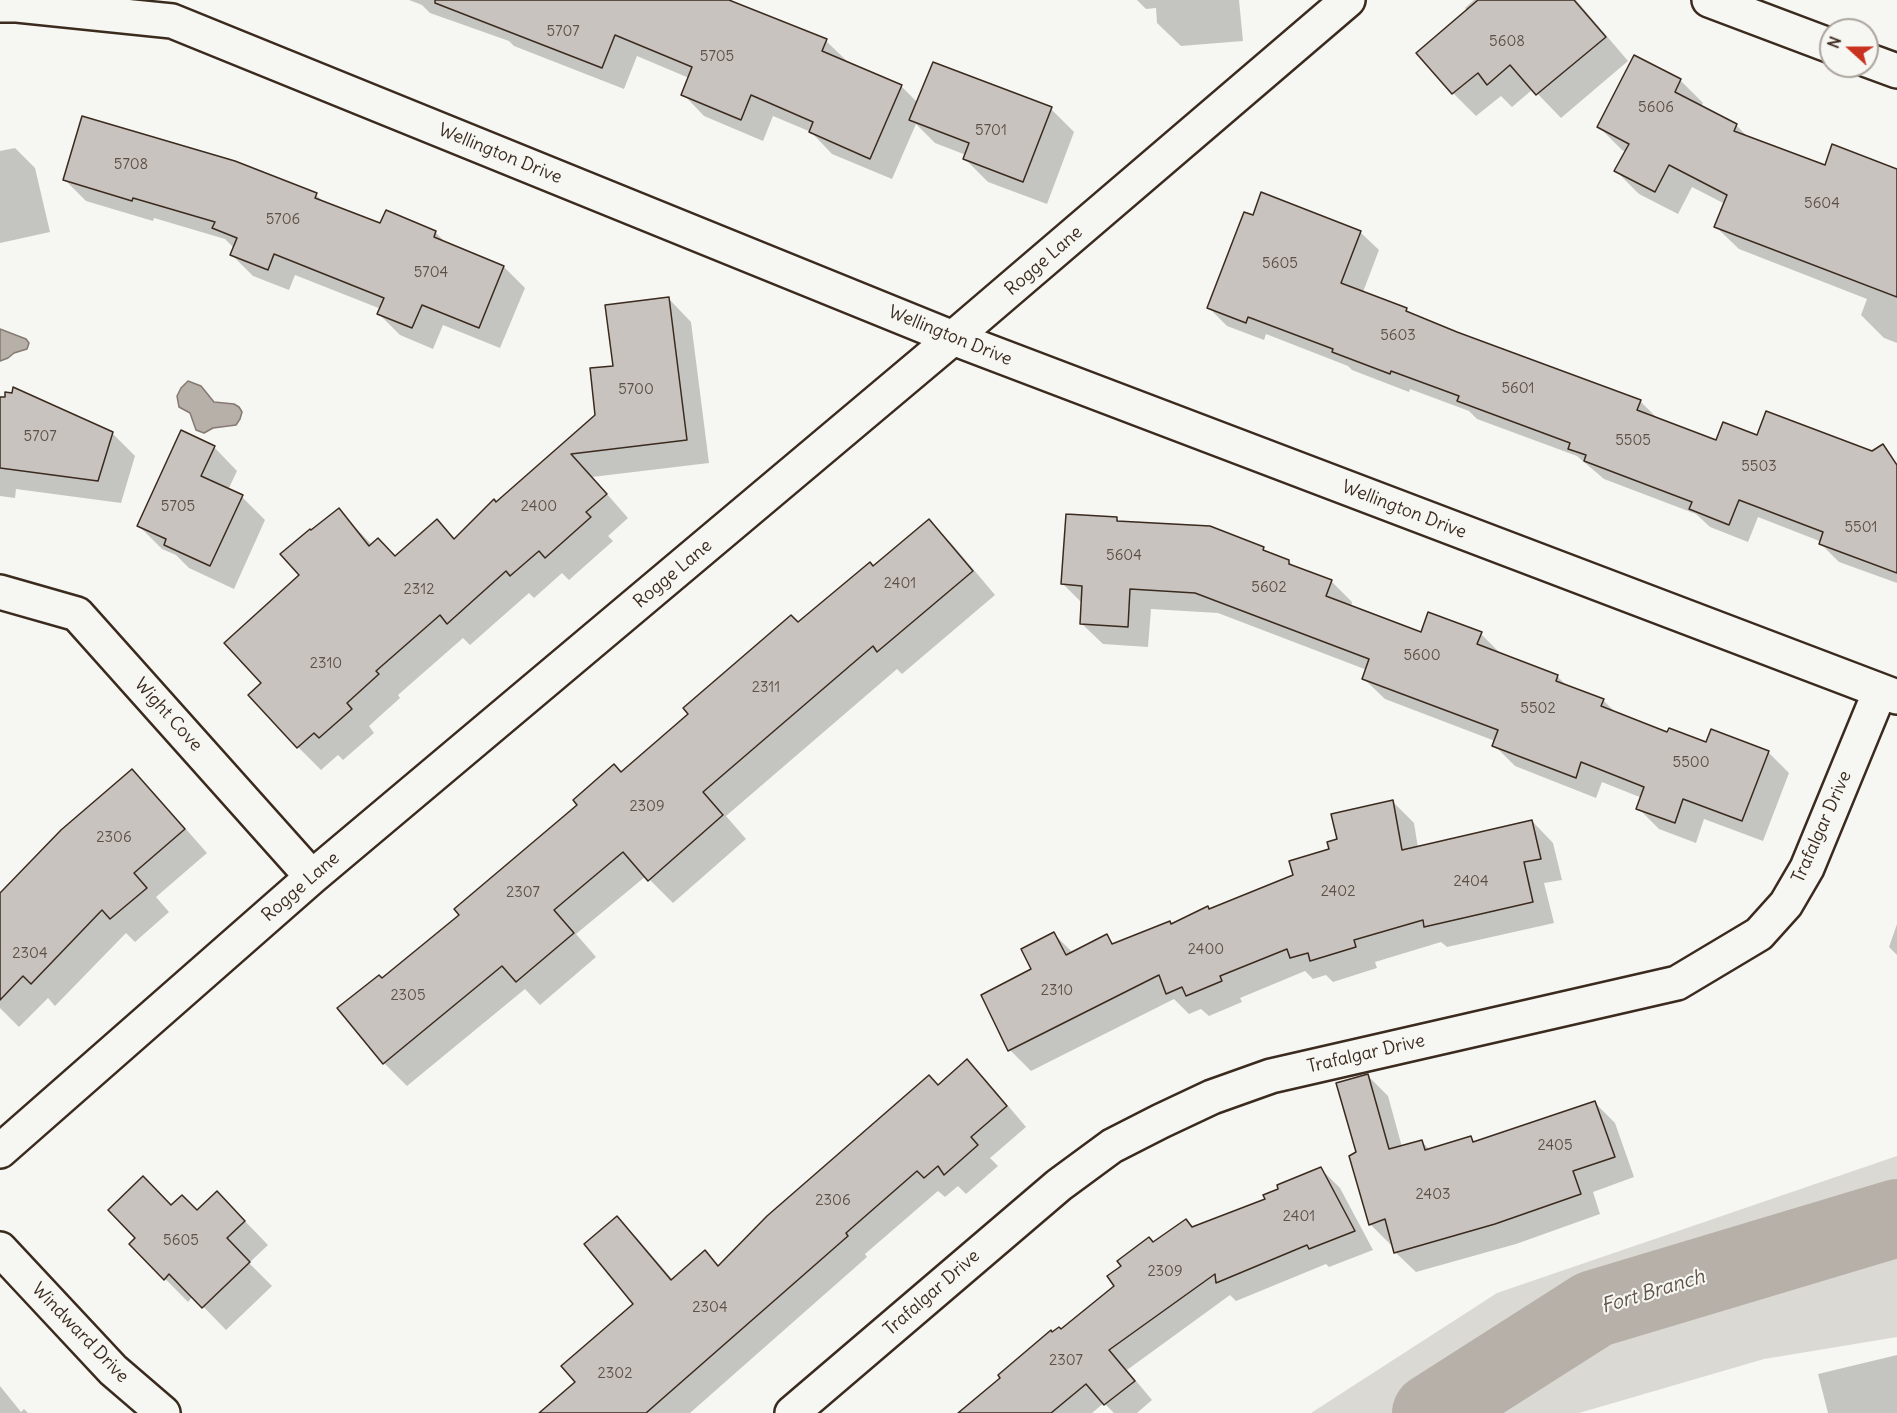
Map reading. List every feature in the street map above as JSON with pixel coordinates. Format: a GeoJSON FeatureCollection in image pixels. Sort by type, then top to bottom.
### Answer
{"type":"FeatureCollection","features":[{"type":"Feature","properties":{"kind":"street","name":"Rogge Lane"},"geometry":{"type":"LineString","coordinates":[[0,1150],[312,877],[953,338],[1348,0]]}},
{"type":"Feature","properties":{"kind":"street"},"geometry":{"type":"LineString","coordinates":[[1709,0],[1819,41]]}},
{"type":"Feature","properties":{"kind":"street","name":"Wellington Drive"},"geometry":{"type":"LineString","coordinates":[[0,5],[172,21],[953,338],[1888,694]]}},
{"type":"Feature","properties":{"kind":"street"},"geometry":{"type":"LineString","coordinates":[[1879,64],[1897,71]]}},
{"type":"Feature","properties":{"kind":"street","name":"Wight Cove"},"geometry":{"type":"LineString","coordinates":[[0,592],[76,614],[312,877]]}},
{"type":"Feature","properties":{"kind":"street","name":"Trafalgar Drive"},"geometry":{"type":"LineString","coordinates":[[792,1413],[1059,1185],[1112,1146],[1161,1121],[1212,1097],[1271,1076],[1677,983],[1759,934],[1786,904],[1807,868],[1888,694]]}},
{"type":"Feature","properties":{"kind":"street","name":"Windward Drive"},"geometry":{"type":"LineString","coordinates":[[0,1250],[113,1370],[163,1413]]}},
{"type":"Feature","properties":{"kind":"shaded area"},"geometry":{"type":"Polygon","coordinates":[[[0,329],[26,339],[29,343],[27,349],[0,361],[0,329]]]}},
{"type":"Feature","properties":{"kind":"shaded area"},"geometry":{"type":"Polygon","coordinates":[[[188,381],[201,386],[214,402],[234,404],[239,407],[242,412],[236,425],[213,428],[204,433],[196,430],[190,413],[179,407],[177,396],[188,381]]]}},
{"type":"Feature","properties":{"kind":"shaded area"},"geometry":{"type":"Polygon","coordinates":[[[1897,1156],[1897,1337],[1764,1359],[1579,1413],[1311,1413],[1497,1293],[1897,1156]]]}},
{"type":"Feature","properties":{"kind":"building"},"geometry":{"type":"Polygon","coordinates":[[[435,0],[729,0],[827,39],[822,51],[902,85],[870,159],[809,132],[813,122],[751,95],[741,120],[681,95],[692,67],[615,35],[602,68],[435,3],[435,0]]]}},
{"type":"Feature","properties":{"kind":"building"},"geometry":{"type":"Polygon","coordinates":[[[1478,0],[1574,0],[1606,37],[1536,95],[1510,65],[1487,85],[1478,73],[1452,94],[1416,53],[1478,0]]]}},
{"type":"Feature","properties":{"kind":"building"},"geometry":{"type":"Polygon","coordinates":[[[1634,55],[1681,79],[1675,92],[1737,124],[1734,131],[1825,165],[1832,144],[1897,169],[1897,297],[1714,227],[1727,195],[1669,165],[1655,192],[1614,171],[1629,144],[1597,127],[1634,55]]]}},
{"type":"Feature","properties":{"kind":"building"},"geometry":{"type":"Polygon","coordinates":[[[933,62],[1052,107],[1023,182],[963,159],[969,143],[909,120],[933,62]]]}},
{"type":"Feature","properties":{"kind":"building"},"geometry":{"type":"Polygon","coordinates":[[[82,116],[235,161],[317,193],[315,198],[380,223],[386,210],[436,231],[434,237],[504,266],[479,328],[422,305],[412,328],[377,314],[384,298],[274,254],[268,270],[230,255],[237,238],[212,228],[215,222],[133,198],[132,201],[63,180],[82,116]]]}},
{"type":"Feature","properties":{"kind":"building"},"geometry":{"type":"Polygon","coordinates":[[[1261,192],[1361,231],[1341,283],[1407,308],[1406,311],[1457,332],[1641,400],[1637,410],[1716,440],[1723,422],[1757,435],[1766,411],[1872,451],[1883,444],[1897,465],[1897,573],[1819,544],[1823,532],[1739,500],[1729,525],[1689,509],[1692,502],[1584,461],[1586,455],[1568,449],[1570,443],[1457,401],[1459,396],[1391,371],[1390,374],[1332,352],[1333,349],[1248,317],[1246,323],[1207,308],[1244,212],[1253,215],[1261,192]]]}},
{"type":"Feature","properties":{"kind":"building"},"geometry":{"type":"Polygon","coordinates":[[[669,297],[687,440],[571,454],[607,494],[586,512],[591,517],[545,558],[539,551],[510,576],[506,571],[447,624],[440,615],[376,671],[379,674],[347,703],[352,709],[319,738],[314,733],[297,748],[248,695],[261,683],[224,643],[299,575],[280,554],[339,508],[369,546],[378,538],[395,556],[437,519],[454,539],[494,499],[496,502],[595,415],[590,368],[613,366],[605,305],[669,297]]]}},
{"type":"Feature","properties":{"kind":"building"},"geometry":{"type":"Polygon","coordinates":[[[13,387],[113,432],[98,481],[0,468],[0,397],[5,397],[5,392],[12,393],[13,387]]]}},
{"type":"Feature","properties":{"kind":"building"},"geometry":{"type":"Polygon","coordinates":[[[181,430],[215,446],[201,476],[243,495],[210,566],[164,545],[166,539],[137,526],[181,430]]]}},
{"type":"Feature","properties":{"kind":"building"},"geometry":{"type":"Polygon","coordinates":[[[1066,514],[1117,517],[1117,521],[1210,526],[1264,547],[1263,550],[1289,560],[1289,564],[1332,580],[1326,596],[1421,632],[1428,612],[1482,632],[1477,644],[1558,675],[1556,681],[1604,699],[1601,706],[1667,732],[1669,728],[1706,742],[1711,729],[1769,751],[1742,821],[1683,799],[1675,823],[1636,809],[1644,787],[1581,762],[1576,778],[1492,746],[1498,730],[1362,679],[1369,659],[1195,593],[1130,589],[1128,627],[1080,624],[1082,586],[1061,584],[1066,514]]]}},
{"type":"Feature","properties":{"kind":"building"},"geometry":{"type":"Polygon","coordinates":[[[929,519],[973,571],[877,652],[873,646],[703,792],[723,815],[648,881],[623,852],[554,910],[574,933],[516,982],[502,966],[383,1064],[337,1008],[379,975],[382,978],[459,915],[454,909],[577,805],[573,800],[614,764],[621,772],[688,714],[683,708],[791,615],[798,622],[870,562],[873,566],[929,519]]]}},
{"type":"Feature","properties":{"kind":"building"},"geometry":{"type":"Polygon","coordinates":[[[132,769],[185,829],[134,873],[147,888],[110,919],[102,910],[31,984],[23,976],[0,1000],[0,893],[61,830],[132,769]]]}},
{"type":"Feature","properties":{"kind":"building"},"geometry":{"type":"Polygon","coordinates":[[[1393,800],[1402,850],[1532,820],[1541,859],[1524,862],[1533,902],[1424,927],[1423,920],[1354,940],[1356,947],[1310,961],[1308,953],[1290,958],[1287,949],[1220,976],[1222,981],[1186,996],[1182,987],[1166,994],[1159,975],[1008,1051],[981,995],[1031,969],[1021,949],[1054,932],[1066,955],[1107,934],[1112,944],[1170,921],[1171,924],[1208,906],[1209,909],[1293,875],[1289,861],[1329,849],[1327,842],[1337,839],[1331,814],[1393,800]]]}},
{"type":"Feature","properties":{"kind":"building"},"geometry":{"type":"Polygon","coordinates":[[[967,1059],[1007,1106],[971,1137],[978,1145],[944,1175],[938,1166],[924,1178],[917,1171],[846,1233],[848,1236],[646,1413],[539,1413],[575,1382],[561,1366],[633,1304],[584,1244],[617,1216],[671,1280],[705,1250],[718,1266],[767,1216],[929,1075],[938,1085],[967,1059]]]}},
{"type":"Feature","properties":{"kind":"building"},"geometry":{"type":"Polygon","coordinates":[[[1368,1074],[1389,1149],[1422,1140],[1425,1150],[1471,1136],[1473,1142],[1595,1101],[1615,1157],[1573,1171],[1581,1194],[1495,1224],[1394,1253],[1385,1219],[1369,1225],[1349,1156],[1356,1152],[1336,1083],[1368,1074]]]}},
{"type":"Feature","properties":{"kind":"building"},"geometry":{"type":"Polygon","coordinates":[[[1321,1167],[1355,1231],[1309,1249],[1307,1245],[1216,1283],[1215,1274],[1109,1350],[1135,1381],[1104,1405],[1086,1384],[1051,1413],[958,1413],[1000,1378],[998,1375],[1051,1330],[1052,1332],[1059,1327],[1061,1329],[1114,1286],[1107,1276],[1121,1266],[1117,1261],[1149,1237],[1153,1242],[1186,1219],[1192,1227],[1265,1199],[1263,1195],[1278,1189],[1277,1185],[1321,1167]]]}},
{"type":"Feature","properties":{"kind":"building"},"geometry":{"type":"Polygon","coordinates":[[[143,1176],[171,1205],[182,1195],[197,1210],[217,1191],[245,1221],[227,1238],[250,1262],[202,1308],[169,1274],[164,1280],[129,1244],[135,1238],[108,1210],[143,1176]]]}},
{"type":"Feature","properties":{"kind":"waterway","name":"Fort Branch"},"geometry":{"type":"LineString","coordinates":[[1431,1413],[1594,1309],[1897,1218]]}}]}
